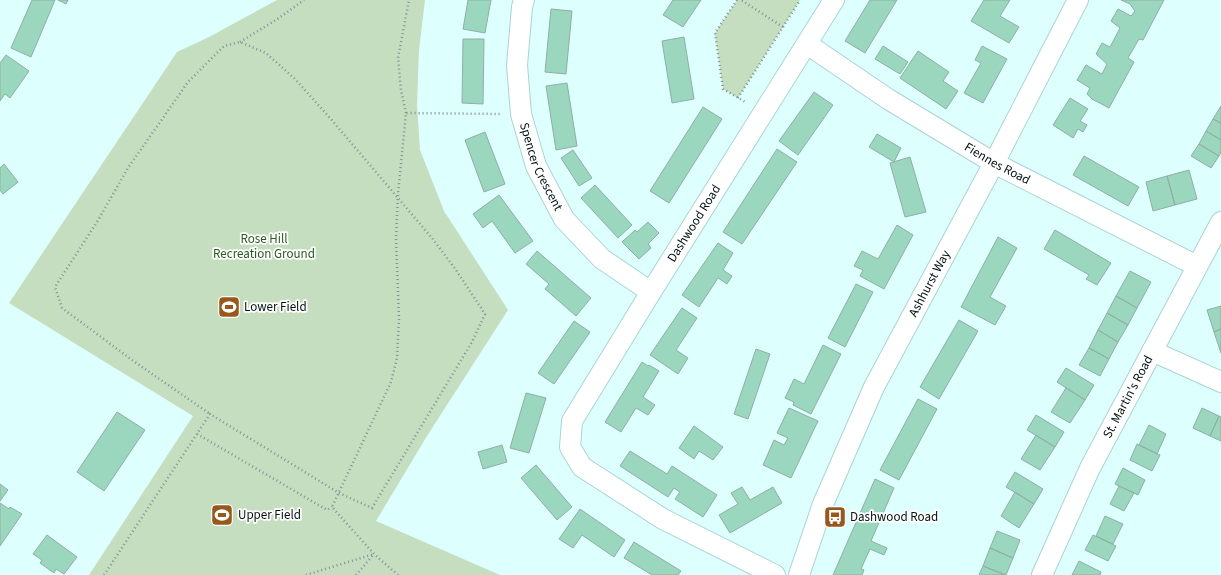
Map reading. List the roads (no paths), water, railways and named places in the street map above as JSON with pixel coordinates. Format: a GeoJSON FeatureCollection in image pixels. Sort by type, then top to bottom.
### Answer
{"type":"FeatureCollection","features":[{"type":"Feature","properties":{"kind":"street","name":"Spencer Crescent"},"geometry":{"type":"LineString","coordinates":[[524,0],[522,7],[517,65],[521,114],[536,166],[564,218],[602,259],[651,292]]}},
{"type":"Feature","properties":{"kind":"street","name":"Dashwood Road"},"geometry":{"type":"LineString","coordinates":[[775,575],[663,519],[582,467],[570,447],[572,421],[834,0]]}},
{"type":"Feature","properties":{"kind":"street","name":"Ashhurst Way"},"geometry":{"type":"LineString","coordinates":[[798,575],[823,504],[874,388],[994,164],[1078,0]]}},
{"type":"Feature","properties":{"kind":"street","name":"Fiennes Road"},"geometry":{"type":"LineString","coordinates":[[807,44],[888,99],[994,164],[1198,266]]}},
{"type":"Feature","properties":{"kind":"street","name":"St. Martin's Road"},"geometry":{"type":"LineString","coordinates":[[1042,575],[1090,468],[1221,222]]}},
{"type":"Feature","properties":{"kind":"street"},"geometry":{"type":"LineString","coordinates":[[1152,351],[1221,382]]}},
{"type":"Feature","properties":{"kind":"place","name":"Lower Field"},"geometry":{"type":"Point","coordinates":[229,307]}},
{"type":"Feature","properties":{"kind":"place","name":"Upper Field"},"geometry":{"type":"Point","coordinates":[222,515]}},
{"type":"Feature","properties":{"kind":"place","name":"Dashwood Road"},"geometry":{"type":"Point","coordinates":[835,517]}},
{"type":"Feature","properties":{"kind":"park label","name":"Rose Hill Recreation Ground"},"geometry":{"type":"Point","coordinates":[264,246]}}]}
